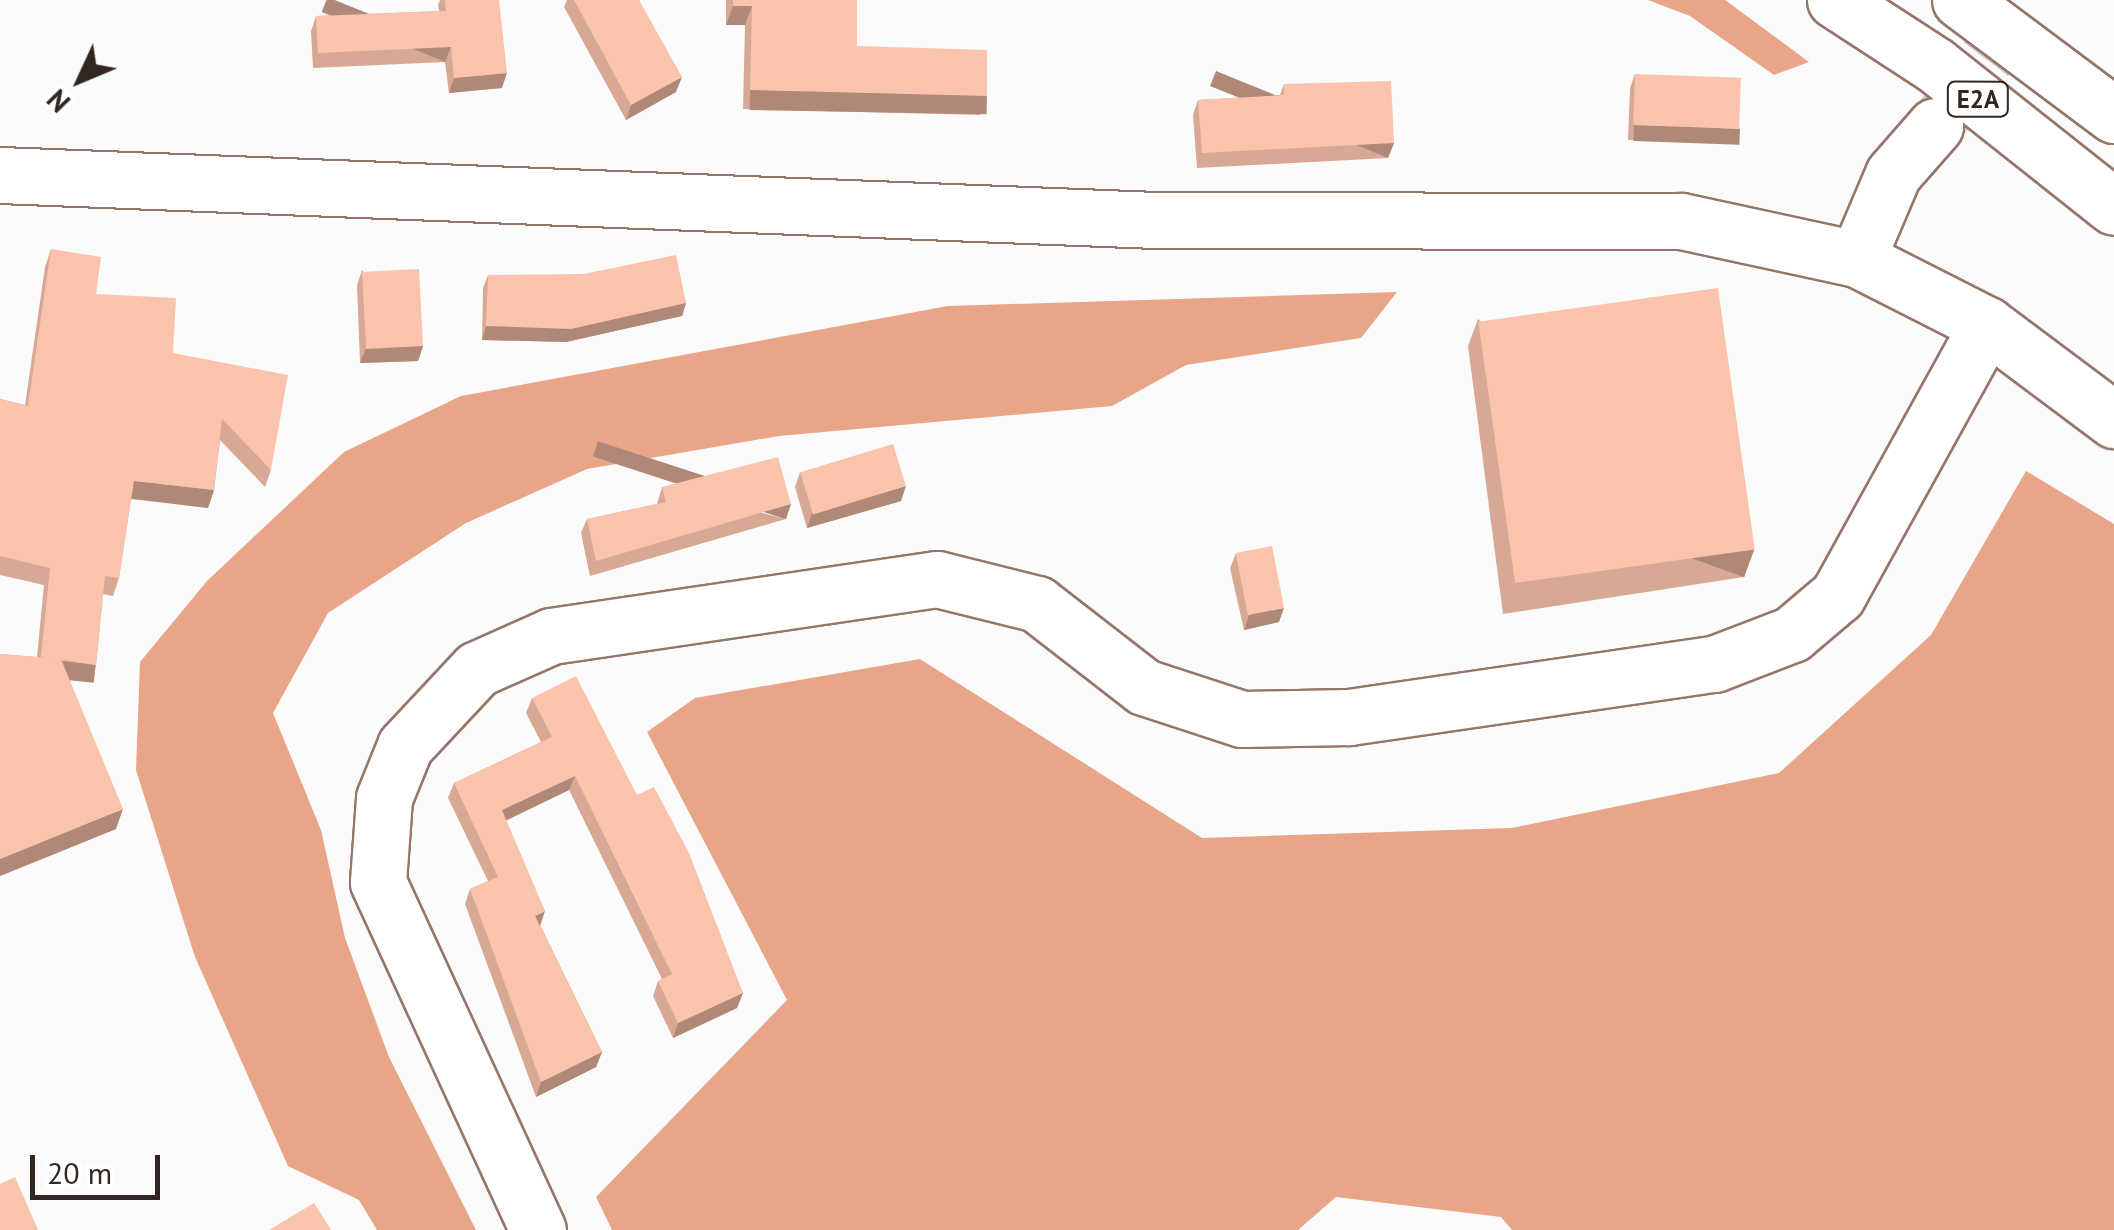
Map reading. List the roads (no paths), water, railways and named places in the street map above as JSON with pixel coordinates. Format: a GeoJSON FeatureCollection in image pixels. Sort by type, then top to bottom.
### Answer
{"type":"FeatureCollection","features":[{"type":"Feature","properties":{"kind":"main road","name":"E2A"},"geometry":{"type":"LineString","coordinates":[[1835,0],[1935,65],[2114,207]]}},
{"type":"Feature","properties":{"kind":"main road","name":"E2A"},"geometry":{"type":"LineString","coordinates":[[1960,0],[2114,115]]}},
{"type":"Feature","properties":{"kind":"main road"},"geometry":{"type":"LineString","coordinates":[[1857,258],[1892,174],[1936,126]]}},
{"type":"Feature","properties":{"kind":"main road"},"geometry":{"type":"LineString","coordinates":[[0,175],[1158,220],[1681,221],[1857,258],[1987,325],[2114,420]]}},
{"type":"Feature","properties":{"kind":"main road"},"geometry":{"type":"LineString","coordinates":[[538,1230],[378,882],[384,798],[406,746],[477,669],[552,636],[937,579],[1037,604],[1144,687],[1242,720],[1349,717],[1714,664],[1792,634],[1838,595],[1987,325]]}},
{"type":"Feature","properties":{"kind":"tunnel"},"geometry":{"type":"LineString","coordinates":[[1936,125],[2031,0]]}}]}
